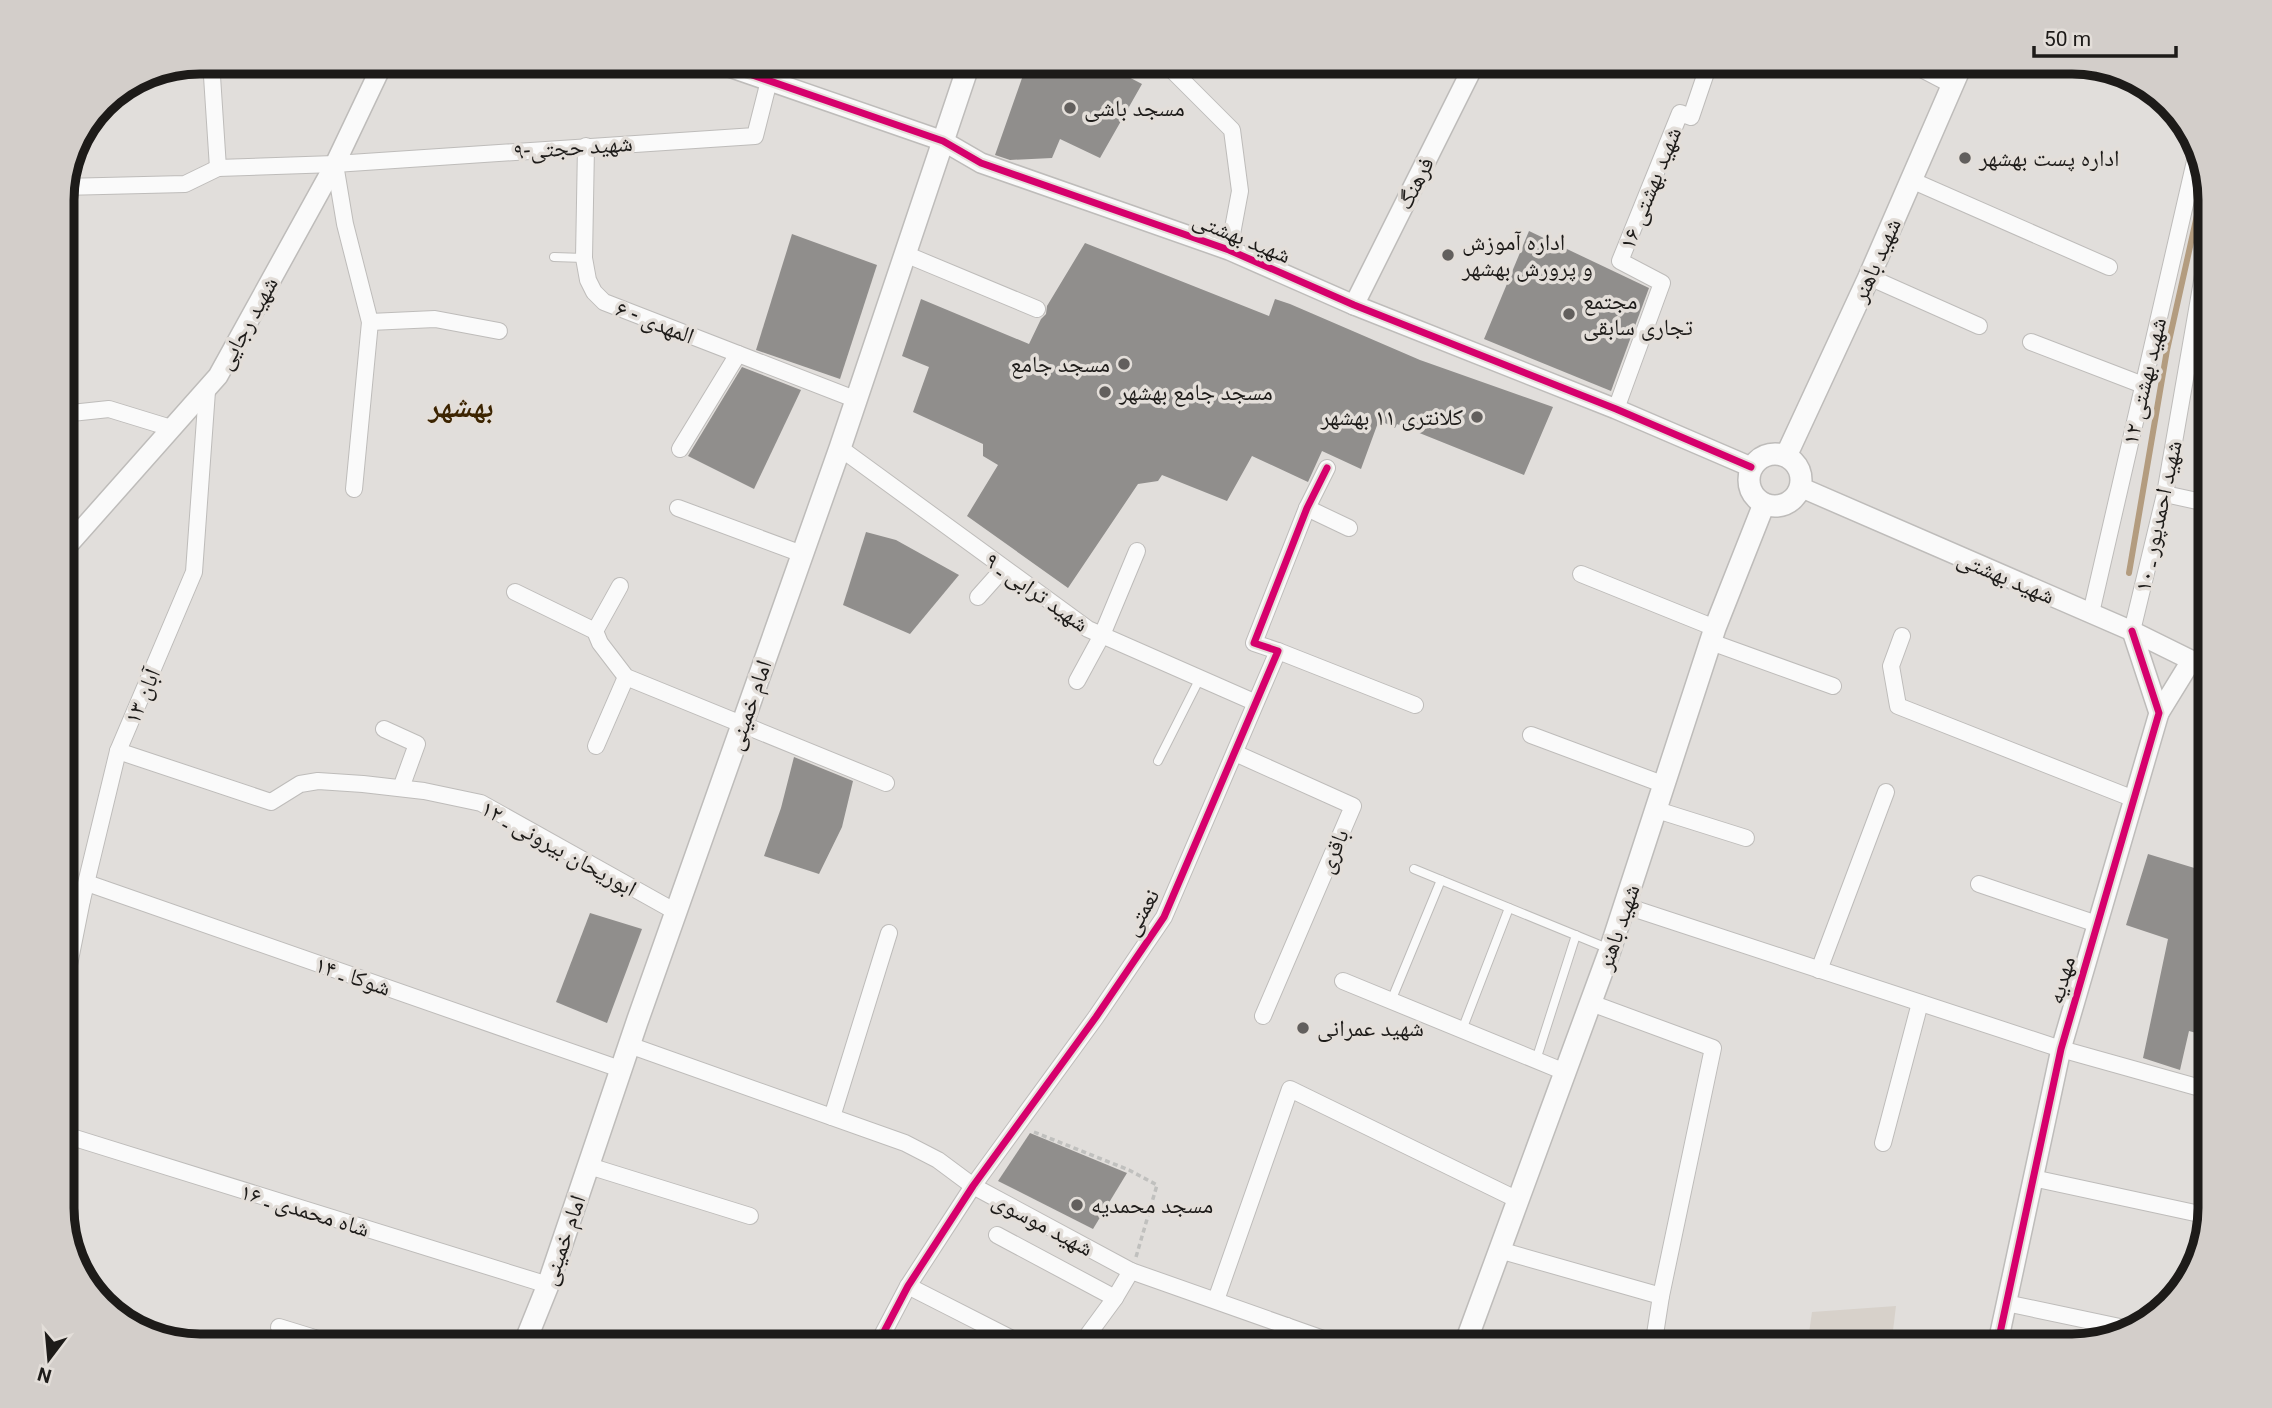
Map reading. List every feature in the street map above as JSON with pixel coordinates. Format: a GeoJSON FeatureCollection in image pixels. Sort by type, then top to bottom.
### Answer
{"type":"FeatureCollection","features":[{"type":"Feature","properties":{"kind":"main road","name":"امام خمینی"},"geometry":{"type":"LineString","coordinates":[[528,1334],[548,1286],[620,1069],[857,400],[966,74]]}},
{"type":"Feature","properties":{"kind":"main road","name":"شهید باهنر"},"geometry":{"type":"LineString","coordinates":[[1786,456],[1870,278],[1957,74]]}},
{"type":"Feature","properties":{"kind":"main road"},"geometry":{"type":"LineString","coordinates":[[1778,454],[1786,456],[1799,469],[1800,487],[1790,501],[1782,505],[1764,504],[1753,495],[1750,488],[1751,467],[1763,457],[1778,454]]}},
{"type":"Feature","properties":{"kind":"main road","name":"شهید باهنر"},"geometry":{"type":"LineString","coordinates":[[1469,1334],[1626,906],[1713,635],[1764,504]]}},
{"type":"Feature","properties":{"kind":"street"},"geometry":{"type":"LineString","coordinates":[[75,187],[185,184],[218,168],[212,74]]}},
{"type":"Feature","properties":{"kind":"street","name":"شهید رجایی"},"geometry":{"type":"LineString","coordinates":[[74,538],[218,376],[335,164],[377,74]]}},
{"type":"Feature","properties":{"kind":"street","name":"شهید بهشتی"},"geometry":{"type":"LineString","coordinates":[[748,74],[943,141],[981,163],[1229,250],[1354,305],[1616,409],[1751,467]]}},
{"type":"Feature","properties":{"kind":"street"},"geometry":{"type":"LineString","coordinates":[[767,81],[769,74]]}},
{"type":"Feature","properties":{"kind":"street"},"geometry":{"type":"LineString","coordinates":[[1176,74],[1232,130],[1240,191],[1229,250]]}},
{"type":"Feature","properties":{"kind":"street","name":"فرهنگ"},"geometry":{"type":"LineString","coordinates":[[1354,305],[1470,74]]}},
{"type":"Feature","properties":{"kind":"street","name":"شهید بهشتی ۱۶"},"geometry":{"type":"LineString","coordinates":[[1616,409],[1662,283],[1620,261],[1680,113],[1691,117],[1706,74]]}},
{"type":"Feature","properties":{"kind":"street"},"geometry":{"type":"LineString","coordinates":[[1931,74],[1952,85]]}},
{"type":"Feature","properties":{"kind":"street","name":"شهید حجتی-۹"},"geometry":{"type":"LineString","coordinates":[[218,168],[335,164],[755,136],[767,81]]}},
{"type":"Feature","properties":{"kind":"street","name":"المهدی - ۶"},"geometry":{"type":"LineString","coordinates":[[586,146],[584,258],[588,280],[604,303],[857,400]]}},
{"type":"Feature","properties":{"kind":"street"},"geometry":{"type":"LineString","coordinates":[[335,164],[345,224],[370,322],[354,489]]}},
{"type":"Feature","properties":{"kind":"street","name":"شهید بهشتی ۱۲"},"geometry":{"type":"LineString","coordinates":[[2091,613],[2193,164]]}},
{"type":"Feature","properties":{"kind":"street"},"geometry":{"type":"LineString","coordinates":[[1911,180],[2109,267]]}},
{"type":"Feature","properties":{"kind":"street"},"geometry":{"type":"LineString","coordinates":[[905,254],[1038,309]]}},
{"type":"Feature","properties":{"kind":"street"},"geometry":{"type":"LineString","coordinates":[[1870,278],[1979,326]]}},
{"type":"Feature","properties":{"kind":"street","name":"شهید احمدپور ـ ۱۰"},"geometry":{"type":"LineString","coordinates":[[2132,631],[2165,494],[2198,305]]}},
{"type":"Feature","properties":{"kind":"street"},"geometry":{"type":"LineString","coordinates":[[370,322],[435,319],[499,331]]}},
{"type":"Feature","properties":{"kind":"street"},"geometry":{"type":"LineString","coordinates":[[2193,334],[2198,335]]}},
{"type":"Feature","properties":{"kind":"street"},"geometry":{"type":"LineString","coordinates":[[2031,342],[2143,385]]}},
{"type":"Feature","properties":{"kind":"street"},"geometry":{"type":"LineString","coordinates":[[680,449],[738,354]]}},
{"type":"Feature","properties":{"kind":"street","name":"۱۳ آبان"},"geometry":{"type":"LineString","coordinates":[[74,940],[118,751],[194,572],[207,391]]}},
{"type":"Feature","properties":{"kind":"street"},"geometry":{"type":"LineString","coordinates":[[74,413],[109,409],[171,428]]}},
{"type":"Feature","properties":{"kind":"street","name":"شهید ترابی ـ ۹"},"geometry":{"type":"LineString","coordinates":[[840,448],[1078,623],[1254,702]]}},
{"type":"Feature","properties":{"kind":"street"},"geometry":{"type":"LineString","coordinates":[[1327,468],[1307,508],[1254,643],[1415,705]]}},
{"type":"Feature","properties":{"kind":"street","name":"شهید بهشتی"},"geometry":{"type":"LineString","coordinates":[[1800,487],[2132,631],[2198,664]]}},
{"type":"Feature","properties":{"kind":"street"},"geometry":{"type":"LineString","coordinates":[[2165,494],[2198,501]]}},
{"type":"Feature","properties":{"kind":"street"},"geometry":{"type":"LineString","coordinates":[[678,508],[802,554]]}},
{"type":"Feature","properties":{"kind":"street"},"geometry":{"type":"LineString","coordinates":[[1307,508],[1349,528]]}},
{"type":"Feature","properties":{"kind":"street"},"geometry":{"type":"LineString","coordinates":[[1077,681],[1102,635],[1137,551]]}},
{"type":"Feature","properties":{"kind":"street"},"geometry":{"type":"LineString","coordinates":[[978,597],[1003,569]]}},
{"type":"Feature","properties":{"kind":"street"},"geometry":{"type":"LineString","coordinates":[[1581,574],[1713,635],[1833,685]]}},
{"type":"Feature","properties":{"kind":"street"},"geometry":{"type":"LineString","coordinates":[[595,631],[620,586]]}},
{"type":"Feature","properties":{"kind":"street"},"geometry":{"type":"LineString","coordinates":[[515,592],[595,631],[600,643],[626,677],[886,783]]}},
{"type":"Feature","properties":{"kind":"street"},"geometry":{"type":"LineString","coordinates":[[2132,631],[2158,713]]}},
{"type":"Feature","properties":{"kind":"street"},"geometry":{"type":"LineString","coordinates":[[1902,636],[1891,666],[1898,706],[2134,799]]}},
{"type":"Feature","properties":{"kind":"street","name":"نعمتی"},"geometry":{"type":"LineString","coordinates":[[883,1334],[908,1286],[973,1186],[1096,1017],[1164,917],[1278,651]]}},
{"type":"Feature","properties":{"kind":"street","name":"مهدیه"},"geometry":{"type":"LineString","coordinates":[[2000,1334],[2061,1049],[2158,713],[2191,661]]}},
{"type":"Feature","properties":{"kind":"street"},"geometry":{"type":"LineString","coordinates":[[596,746],[626,677]]}},
{"type":"Feature","properties":{"kind":"street"},"geometry":{"type":"LineString","coordinates":[[384,729],[417,744],[401,788]]}},
{"type":"Feature","properties":{"kind":"street"},"geometry":{"type":"LineString","coordinates":[[1531,734],[1665,785]]}},
{"type":"Feature","properties":{"kind":"street","name":"ابوریحان بیرونی ـ ۱۲"},"geometry":{"type":"LineString","coordinates":[[118,751],[271,802],[300,784],[318,782],[401,788],[481,803],[676,912]]}},
{"type":"Feature","properties":{"kind":"street","name":"باقری"},"geometry":{"type":"LineString","coordinates":[[1235,753],[1353,806],[1264,1016]]}},
{"type":"Feature","properties":{"kind":"street"},"geometry":{"type":"LineString","coordinates":[[1819,970],[1886,792]]}},
{"type":"Feature","properties":{"kind":"street"},"geometry":{"type":"LineString","coordinates":[[1657,810],[1746,838]]}},
{"type":"Feature","properties":{"kind":"street","name":"شوکا ـ ۱۴"},"geometry":{"type":"LineString","coordinates":[[86,883],[620,1069]]}},
{"type":"Feature","properties":{"kind":"street"},"geometry":{"type":"LineString","coordinates":[[1979,884],[2097,924]]}},
{"type":"Feature","properties":{"kind":"street"},"geometry":{"type":"LineString","coordinates":[[74,897],[82,900]]}},
{"type":"Feature","properties":{"kind":"street"},"geometry":{"type":"LineString","coordinates":[[1626,906],[2061,1049],[2198,1087]]}},
{"type":"Feature","properties":{"kind":"street"},"geometry":{"type":"LineString","coordinates":[[832,1116],[889,933]]}},
{"type":"Feature","properties":{"kind":"street"},"geometry":{"type":"LineString","coordinates":[[1343,981],[1565,1072]]}},
{"type":"Feature","properties":{"kind":"street"},"geometry":{"type":"LineString","coordinates":[[1591,1003],[1713,1048],[1655,1334]]}},
{"type":"Feature","properties":{"kind":"street"},"geometry":{"type":"LineString","coordinates":[[1883,1143],[1920,1003]]}},
{"type":"Feature","properties":{"kind":"street","name":"شهید موسوی"},"geometry":{"type":"LineString","coordinates":[[629,1045],[905,1143],[939,1160],[973,1186],[1131,1271],[1309,1334]]}},
{"type":"Feature","properties":{"kind":"street"},"geometry":{"type":"LineString","coordinates":[[1216,1300],[1290,1089],[1518,1200]]}},
{"type":"Feature","properties":{"kind":"street","name":"شاه محمدی ـ ۱۶"},"geometry":{"type":"LineString","coordinates":[[74,1138],[548,1286]]}},
{"type":"Feature","properties":{"kind":"street"},"geometry":{"type":"LineString","coordinates":[[589,1166],[750,1216]]}},
{"type":"Feature","properties":{"kind":"street"},"geometry":{"type":"LineString","coordinates":[[2033,1178],[2195,1213]]}},
{"type":"Feature","properties":{"kind":"street"},"geometry":{"type":"LineString","coordinates":[[997,1234],[1115,1298]]}},
{"type":"Feature","properties":{"kind":"street"},"geometry":{"type":"LineString","coordinates":[[1499,1250],[1661,1296]]}},
{"type":"Feature","properties":{"kind":"street"},"geometry":{"type":"LineString","coordinates":[[1089,1334],[1131,1271]]}},
{"type":"Feature","properties":{"kind":"street"},"geometry":{"type":"LineString","coordinates":[[908,1286],[1002,1334]]}},
{"type":"Feature","properties":{"kind":"street"},"geometry":{"type":"LineString","coordinates":[[2006,1303],[2115,1327]]}},
{"type":"Feature","properties":{"kind":"street"},"geometry":{"type":"LineString","coordinates":[[1284,1334],[1287,1326]]}},
{"type":"Feature","properties":{"kind":"street"},"geometry":{"type":"LineString","coordinates":[[279,1327],[302,1334]]}},
{"type":"Feature","properties":{"kind":"lane"},"geometry":{"type":"LineString","coordinates":[[554,257],[584,258]]}},
{"type":"Feature","properties":{"kind":"lane"},"geometry":{"type":"LineString","coordinates":[[1158,761],[1200,678]]}},
{"type":"Feature","properties":{"kind":"lane"},"geometry":{"type":"LineString","coordinates":[[1414,869],[1610,950]]}},
{"type":"Feature","properties":{"kind":"lane"},"geometry":{"type":"LineString","coordinates":[[1391,1001],[1441,880]]}},
{"type":"Feature","properties":{"kind":"lane"},"geometry":{"type":"LineString","coordinates":[[1462,1030],[1509,908]]}},
{"type":"Feature","properties":{"kind":"lane"},"geometry":{"type":"LineString","coordinates":[[1536,1060],[1576,935]]}},
{"type":"Feature","properties":{"kind":"path"},"geometry":{"type":"LineString","coordinates":[[1015,1127],[1032,1131],[1129,1170],[1157,1185],[1131,1271]]}},
{"type":"Feature","properties":{"kind":"shaded area"},"geometry":{"type":"Polygon","coordinates":[[[1896,1306],[1893,1334],[1809,1334],[1812,1312],[1896,1306]]]}},
{"type":"Feature","properties":{"kind":"building","name":"مسجد باشی"},"geometry":{"type":"Polygon","coordinates":[[[1023,74],[1123,74],[1142,84],[1100,158],[1060,139],[1052,158],[1010,160],[995,155],[1023,74]]]}},
{"type":"Feature","properties":{"kind":"building","name":"مجتمع تجاری سابقی"},"geometry":{"type":"Polygon","coordinates":[[[1529,231],[1649,288],[1611,391],[1484,339],[1529,231]]]}},
{"type":"Feature","properties":{"kind":"building"},"geometry":{"type":"Polygon","coordinates":[[[792,234],[877,265],[840,379],[756,350],[792,234]]]}},
{"type":"Feature","properties":{"kind":"building"},"geometry":{"type":"Polygon","coordinates":[[[1085,243],[1269,316],[1275,299],[1290,304],[1420,360],[1553,407],[1524,475],[1397,424],[1395,428],[1379,420],[1361,469],[1322,451],[1308,482],[1252,456],[1227,501],[1162,475],[1158,481],[1138,484],[1068,588],[967,516],[998,465],[983,456],[983,444],[913,412],[929,367],[902,356],[921,299],[1029,344],[1046,314],[1047,306],[1085,243]]]}},
{"type":"Feature","properties":{"kind":"building"},"geometry":{"type":"Polygon","coordinates":[[[742,367],[801,390],[754,489],[688,456],[742,367]]]}},
{"type":"Feature","properties":{"kind":"building"},"geometry":{"type":"Polygon","coordinates":[[[866,532],[896,540],[959,575],[910,634],[843,605],[866,532]]]}},
{"type":"Feature","properties":{"kind":"building"},"geometry":{"type":"Polygon","coordinates":[[[794,757],[853,781],[842,827],[819,874],[764,856],[781,808],[794,757]]]}},
{"type":"Feature","properties":{"kind":"building"},"geometry":{"type":"Polygon","coordinates":[[[2148,854],[2198,869],[2198,1033],[2189,1031],[2180,1070],[2143,1058],[2168,939],[2126,925],[2148,854]]]}},
{"type":"Feature","properties":{"kind":"building"},"geometry":{"type":"Polygon","coordinates":[[[590,913],[642,929],[607,1023],[556,1002],[590,913]]]}},
{"type":"Feature","properties":{"kind":"building","name":"مسجد محمدیه"},"geometry":{"type":"Polygon","coordinates":[[[1030,1133],[1127,1173],[1093,1229],[998,1181],[1030,1133]]]}},
{"type":"Feature","properties":{"kind":"waterway"},"geometry":{"type":"LineString","coordinates":[[2129,573],[2167,350],[2198,211]]}},
{"type":"Feature","properties":{"kind":"cycle path"},"geometry":{"type":"LineString","coordinates":[[750,74],[943,141],[981,163],[1229,250],[1354,305],[1616,409],[1751,467]]}},
{"type":"Feature","properties":{"kind":"cycle path"},"geometry":{"type":"LineString","coordinates":[[883,1334],[908,1286],[973,1186],[1096,1017],[1164,917],[1278,651],[1254,643],[1307,508],[1327,468]]}},
{"type":"Feature","properties":{"kind":"cycle path"},"geometry":{"type":"LineString","coordinates":[[2000,1334],[2061,1049],[2159,713],[2132,631]]}},
{"type":"Feature","properties":{"kind":"place","name":"مسجد باشی"},"geometry":{"type":"Point","coordinates":[1070,108]}},
{"type":"Feature","properties":{"kind":"place","name":"اداره پست بهشهر"},"geometry":{"type":"Point","coordinates":[1965,158]}},
{"type":"Feature","properties":{"kind":"place","name":"اداره آموزش و پرورش بهشهر"},"geometry":{"type":"Point","coordinates":[1448,255]}},
{"type":"Feature","properties":{"kind":"place","name":"مجتمع تجاری سابقی"},"geometry":{"type":"Point","coordinates":[1569,314]}},
{"type":"Feature","properties":{"kind":"place","name":"مسجد جامع"},"geometry":{"type":"Point","coordinates":[1124,364]}},
{"type":"Feature","properties":{"kind":"place","name":"مسجد جامع بهشهر"},"geometry":{"type":"Point","coordinates":[1105,392]}},
{"type":"Feature","properties":{"kind":"place","name":"کلانتری ۱۱ بهشهر"},"geometry":{"type":"Point","coordinates":[1477,417]}},
{"type":"Feature","properties":{"kind":"place","name":"شهید عمرانی"},"geometry":{"type":"Point","coordinates":[1303,1028]}},
{"type":"Feature","properties":{"kind":"place","name":"مسجد محمدیه"},"geometry":{"type":"Point","coordinates":[1077,1205]}},
{"type":"Feature","properties":{"kind":"district","name":"بهشهر"},"geometry":{"type":"Point","coordinates":[461,407]}}]}
